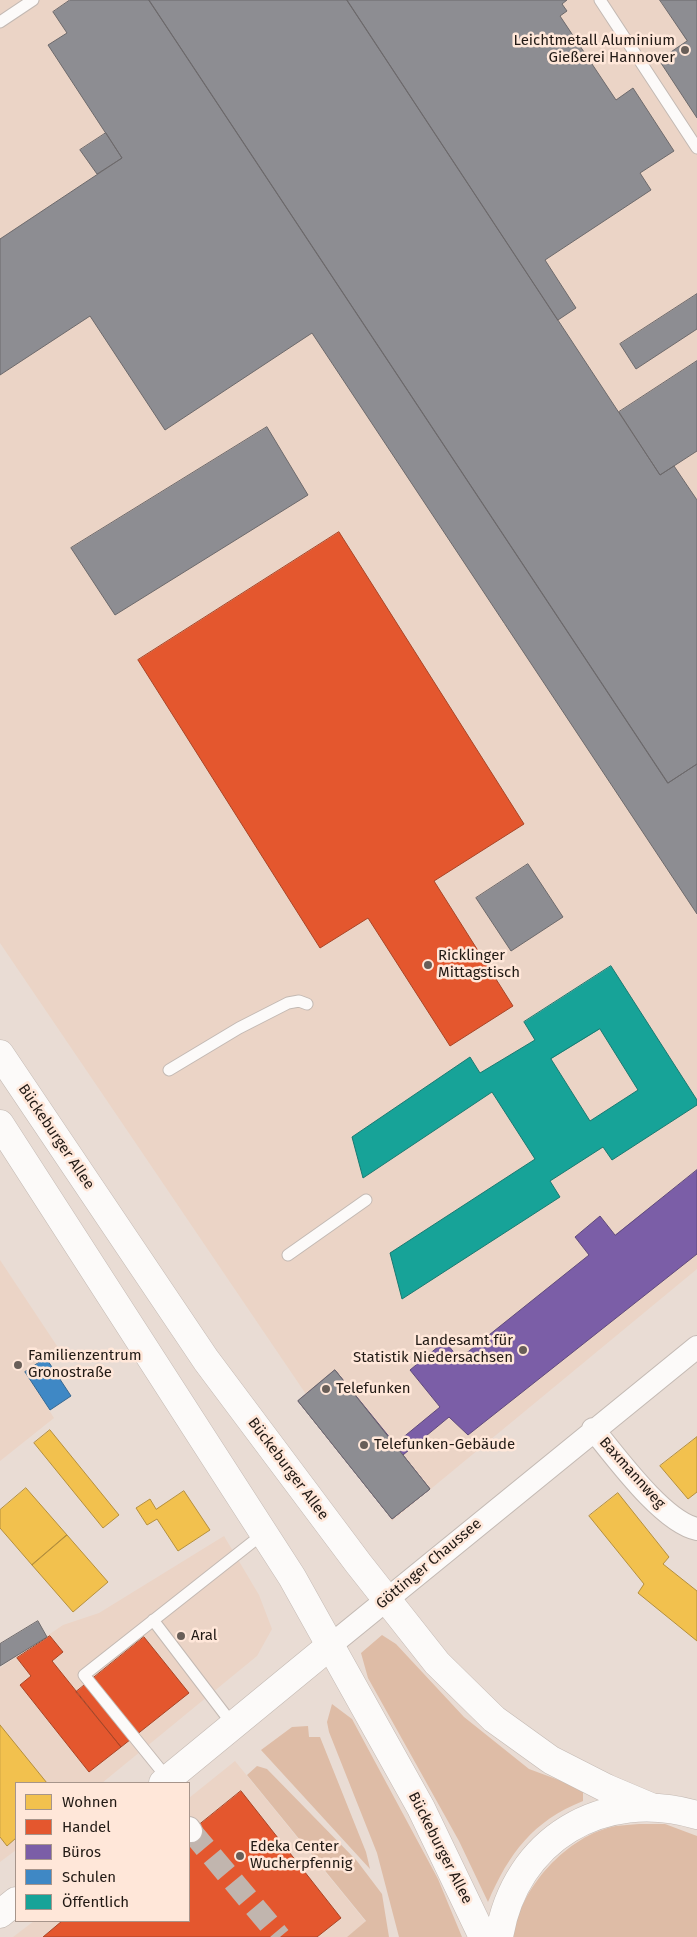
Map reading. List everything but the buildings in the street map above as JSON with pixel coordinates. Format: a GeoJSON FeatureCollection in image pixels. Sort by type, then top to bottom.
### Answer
{"type":"FeatureCollection","features":[{"type":"Feature","properties":{"kind":"main road","name":"Bückeburger Allee"},"geometry":{"type":"LineString","coordinates":[[0,1054],[206,1360],[437,1663],[494,1719],[550,1760],[606,1788],[651,1806]]}},
{"type":"Feature","properties":{"kind":"main road","name":"Bückeburger Allee"},"geometry":{"type":"LineString","coordinates":[[0,1124],[264,1533],[330,1645],[421,1808],[483,1937]]}},
{"type":"Feature","properties":{"kind":"main road","name":"Göttinger Chaussee"},"geometry":{"type":"LineString","coordinates":[[165,1781],[330,1645]]}},
{"type":"Feature","properties":{"kind":"main road"},"geometry":{"type":"LineString","coordinates":[[499,1937],[503,1916],[516,1884],[527,1866],[547,1845],[569,1828],[595,1815],[622,1808],[651,1806],[678,1810],[697,1816]]}},
{"type":"Feature","properties":{"kind":"main road"},"geometry":{"type":"LineString","coordinates":[[0,1914],[15,1902]]}},
{"type":"Feature","properties":{"kind":"street","name":"Göttinger Chaussee"},"geometry":{"type":"LineString","coordinates":[[330,1645],[593,1429],[697,1347]]}},
{"type":"Feature","properties":{"kind":"street","name":"Baxmannweg"},"geometry":{"type":"LineString","coordinates":[[593,1429],[660,1508],[689,1528],[697,1529]]}},
{"type":"Feature","properties":{"kind":"lane"},"geometry":{"type":"LineString","coordinates":[[0,22],[33,0]]}},
{"type":"Feature","properties":{"kind":"lane"},"geometry":{"type":"LineString","coordinates":[[600,0],[697,148]]}},
{"type":"Feature","properties":{"kind":"lane"},"geometry":{"type":"LineString","coordinates":[[169,1070],[239,1028],[288,1003],[299,1001],[307,1004]]}},
{"type":"Feature","properties":{"kind":"lane"},"geometry":{"type":"LineString","coordinates":[[288,1255],[366,1200]]}},
{"type":"Feature","properties":{"kind":"lane"},"geometry":{"type":"LineString","coordinates":[[165,1781],[84,1675],[264,1533]]}},
{"type":"Feature","properties":{"kind":"lane"},"geometry":{"type":"LineString","coordinates":[[153,1620],[233,1725]]}},
{"type":"Feature","properties":{"kind":"shaded area"},"geometry":{"type":"Polygon","coordinates":[[[0,0],[697,0],[697,1269],[392,1521],[0,943],[0,0]]]}},
{"type":"Feature","properties":{"kind":"shaded area","name":"Familienzentrum Gronostraße"},"geometry":{"type":"Polygon","coordinates":[[[0,1260],[59,1349],[25,1372],[54,1418],[0,1461],[0,1260]]]}},
{"type":"Feature","properties":{"kind":"shaded area"},"geometry":{"type":"Polygon","coordinates":[[[224,1536],[259,1595],[272,1629],[257,1656],[103,1782],[15,1782],[15,1851],[0,1862],[0,1668],[63,1625],[99,1613],[224,1536]]]}},
{"type":"Feature","properties":{"kind":"shaded area"},"geometry":{"type":"Polygon","coordinates":[[[382,1635],[396,1644],[464,1717],[529,1769],[583,1789],[583,1801],[550,1818],[514,1854],[496,1884],[488,1902],[459,1841],[368,1678],[361,1653],[382,1635]]]}},
{"type":"Feature","properties":{"kind":"shaded area"},"geometry":{"type":"Polygon","coordinates":[[[332,1704],[352,1719],[438,1879],[462,1937],[399,1937],[377,1853],[329,1732],[327,1722],[332,1704]]]}},
{"type":"Feature","properties":{"kind":"shaded area"},"geometry":{"type":"Polygon","coordinates":[[[308,1726],[309,1737],[320,1737],[366,1852],[370,1869],[261,1750],[292,1727],[308,1726]]]}},
{"type":"Feature","properties":{"kind":"shaded area","name":"Edeka Center Wucherpfennig"},"geometry":{"type":"Polygon","coordinates":[[[235,1761],[366,1922],[347,1937],[13,1937],[33,1922],[190,1922],[190,1797],[235,1761]]]}},
{"type":"Feature","properties":{"kind":"shaded area"},"geometry":{"type":"Polygon","coordinates":[[[257,1766],[267,1769],[357,1861],[382,1894],[389,1937],[347,1937],[366,1921],[247,1775],[257,1766]]]}},
{"type":"Feature","properties":{"kind":"shaded area"},"geometry":{"type":"Polygon","coordinates":[[[665,1824],[697,1836],[697,1937],[513,1937],[517,1919],[535,1883],[563,1852],[580,1840],[598,1831],[616,1826],[665,1824]]]}},
{"type":"Feature","properties":{"kind":"tunnel"},"geometry":{"type":"LineString","coordinates":[[191,1831],[280,1937]]}},
{"type":"Feature","properties":{"kind":"place","name":"Leichtmetall Aluminium Gießerei Hannover"},"geometry":{"type":"Point","coordinates":[685,50]}},
{"type":"Feature","properties":{"kind":"place","name":"Ricklinger Mittagstisch"},"geometry":{"type":"Point","coordinates":[428,965]}},
{"type":"Feature","properties":{"kind":"place","name":"Landesamt für Statistik Niedersachsen"},"geometry":{"type":"Point","coordinates":[523,1350]}},
{"type":"Feature","properties":{"kind":"place","name":"Familienzentrum Gronostraße"},"geometry":{"type":"Point","coordinates":[18,1365]}},
{"type":"Feature","properties":{"kind":"place","name":"Telefunken"},"geometry":{"type":"Point","coordinates":[326,1389]}},
{"type":"Feature","properties":{"kind":"place","name":"Telefunken-Gebäude"},"geometry":{"type":"Point","coordinates":[364,1445]}},
{"type":"Feature","properties":{"kind":"place","name":"Aral"},"geometry":{"type":"Point","coordinates":[181,1636]}},
{"type":"Feature","properties":{"kind":"place","name":"Edeka Center Wucherpfennig"},"geometry":{"type":"Point","coordinates":[240,1856]}}]}
